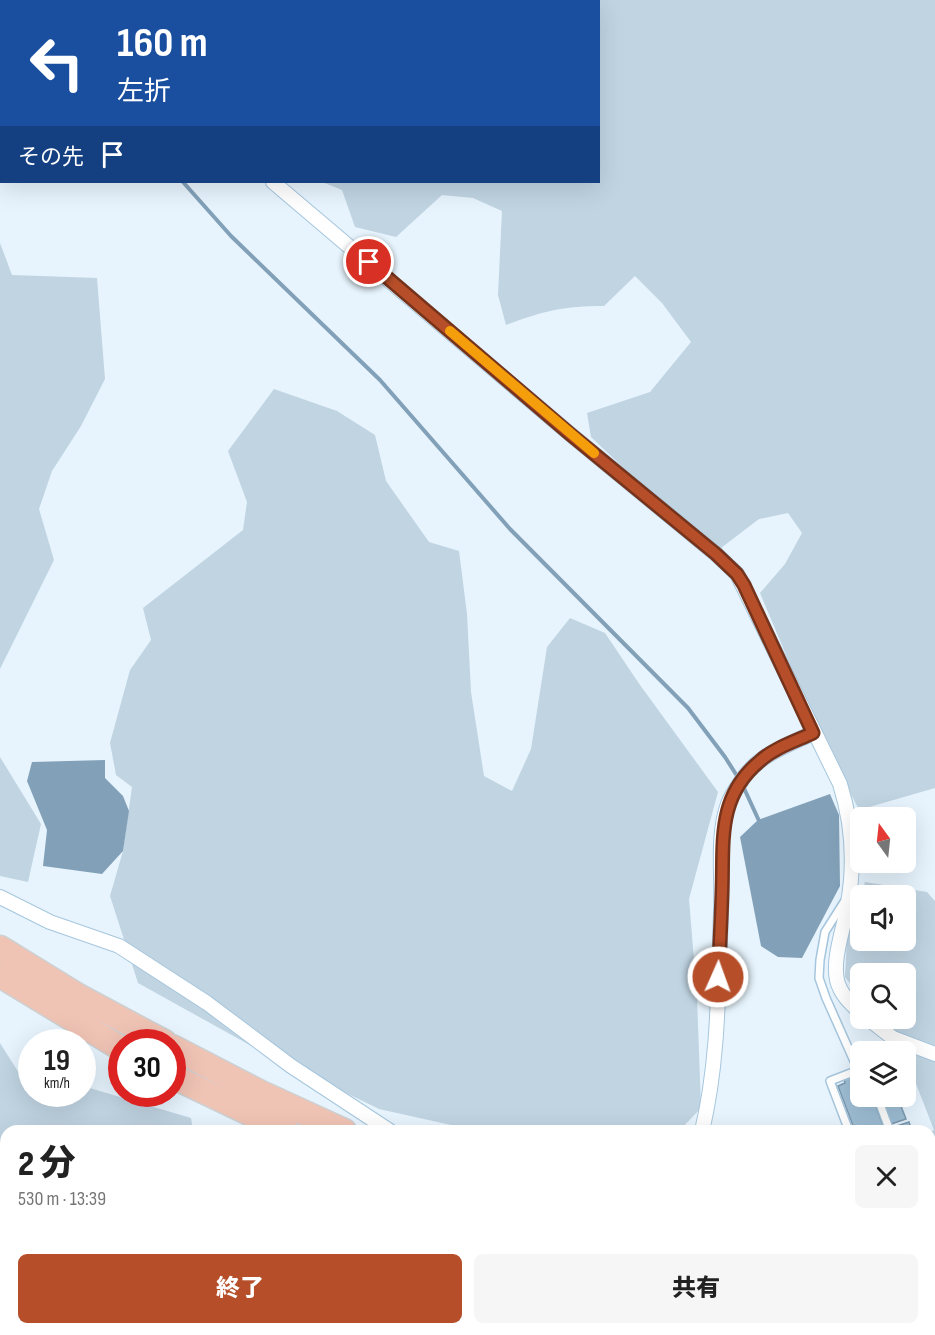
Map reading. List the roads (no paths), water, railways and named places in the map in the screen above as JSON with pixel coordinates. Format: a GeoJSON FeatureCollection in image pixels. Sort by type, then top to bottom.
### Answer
{"type":"FeatureCollection","features":[{"type":"Feature","properties":{"kind":"highway"},"geometry":{"type":"LineString","coordinates":[[0,948],[78,996],[140,1029]]}},
{"type":"Feature","properties":{"kind":"highway"},"geometry":{"type":"LineString","coordinates":[[0,975],[108,1041]]}},
{"type":"Feature","properties":{"kind":"highway"},"geometry":{"type":"LineString","coordinates":[[186,1054],[261,1093],[331,1125]]}},
{"type":"Feature","properties":{"kind":"highway"},"geometry":{"type":"LineString","coordinates":[[186,1083],[274,1125]]}},
{"type":"Feature","properties":{"kind":"street"},"geometry":{"type":"LineString","coordinates":[[274,183],[737,574],[840,784],[848,807],[850,885]]}},
{"type":"Feature","properties":{"kind":"street"},"geometry":{"type":"LineString","coordinates":[[703,1125],[716,1042],[722,836],[728,804],[743,778],[761,759],[813,733]]}},
{"type":"Feature","properties":{"kind":"street"},"geometry":{"type":"LineString","coordinates":[[850,892],[838,954],[836,978],[840,991],[850,1001]]}},
{"type":"Feature","properties":{"kind":"street"},"geometry":{"type":"LineString","coordinates":[[0,897],[50,922],[119,946],[207,1003],[291,1066],[381,1125]]}},
{"type":"Feature","properties":{"kind":"street"},"geometry":{"type":"LineString","coordinates":[[881,1029],[893,1038],[935,1054]]}},
{"type":"Feature","properties":{"kind":"lane"},"geometry":{"type":"LineString","coordinates":[[850,892],[825,932],[819,978],[850,1050]]}},
{"type":"Feature","properties":{"kind":"lane"},"geometry":{"type":"LineString","coordinates":[[847,1125],[830,1081],[850,1073]]}},
{"type":"Feature","properties":{"kind":"lane"},"geometry":{"type":"LineString","coordinates":[[881,1107],[888,1125]]}},
{"type":"Feature","properties":{"kind":"waterway"},"geometry":{"type":"LineString","coordinates":[[184,183],[231,236],[380,380],[510,529],[688,708],[739,779]]}},
{"type":"Feature","properties":{"kind":"waterway"},"geometry":{"type":"LineString","coordinates":[[743,786],[760,823]]}}]}
